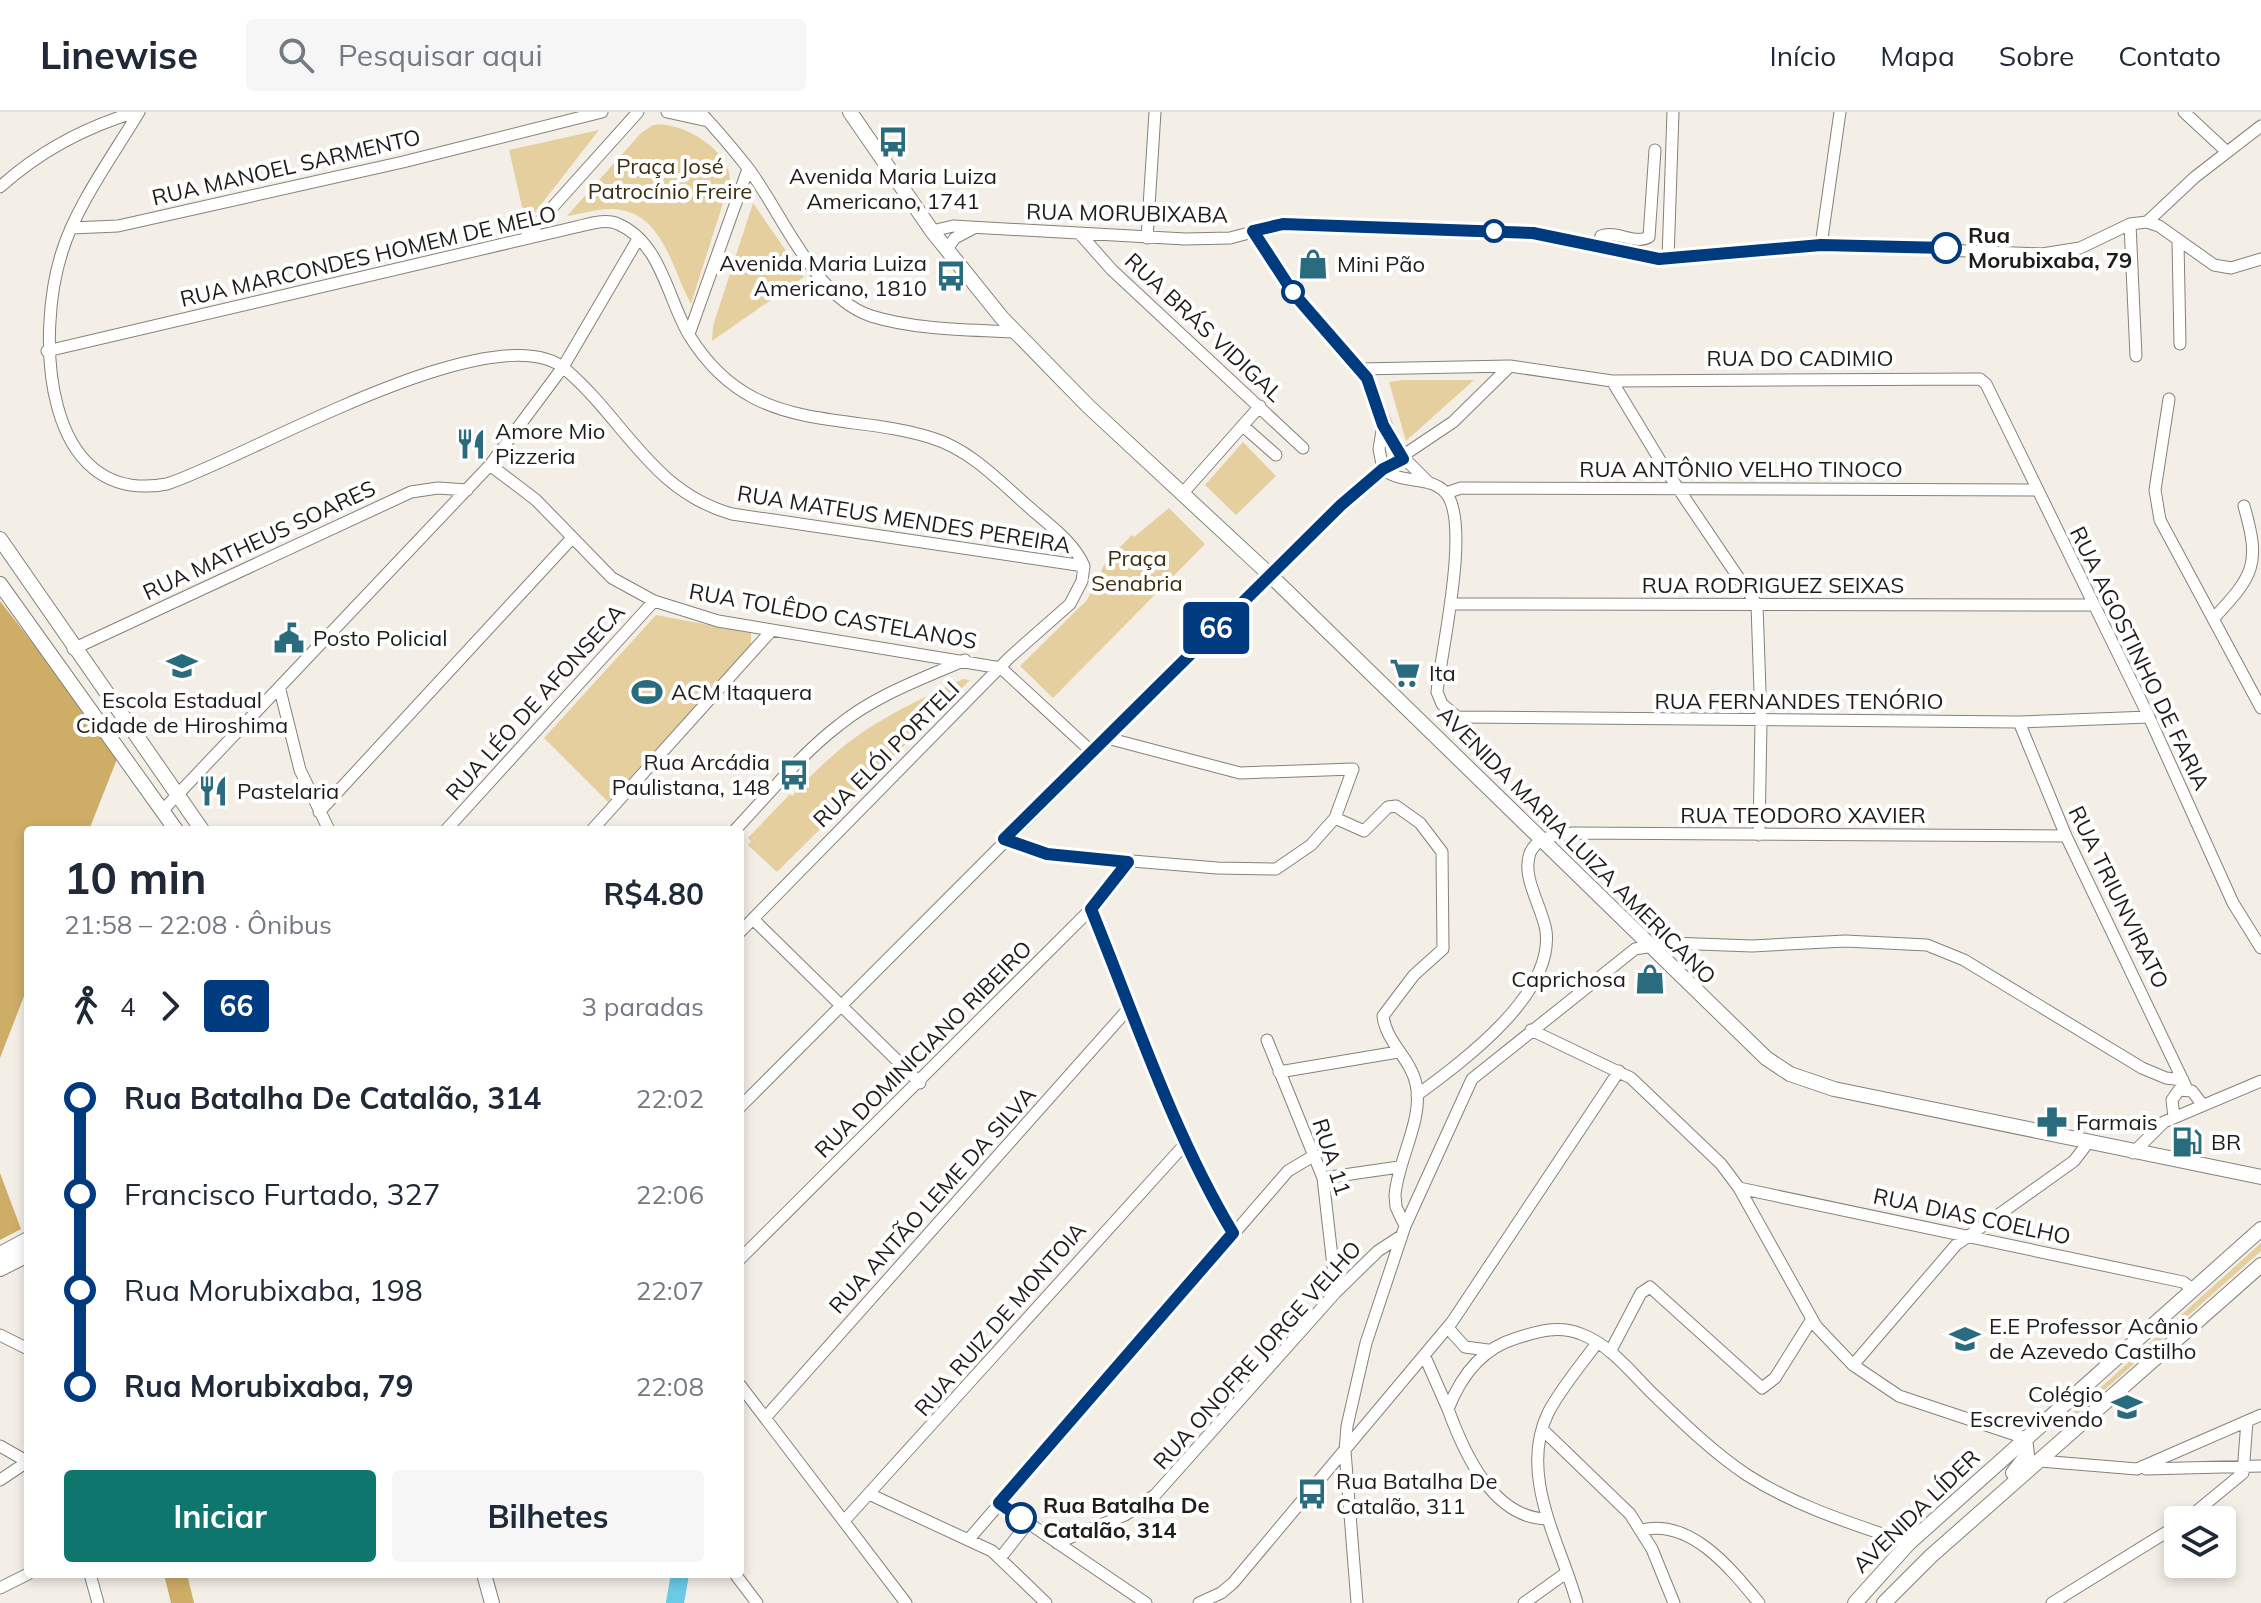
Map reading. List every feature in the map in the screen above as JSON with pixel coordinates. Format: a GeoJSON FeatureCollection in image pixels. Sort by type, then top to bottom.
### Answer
{"type":"FeatureCollection","features":[{"type":"Feature","properties":{"kind":"main road","name":"AVENIDA MARIA LUIZA AMERICANO"},"geometry":{"type":"LineString","coordinates":[[850,112],[932,231],[1002,318],[1766,1058],[1790,1074],[1834,1089],[2087,1144],[2261,1177]]}},
{"type":"Feature","properties":{"kind":"main road"},"geometry":{"type":"LineString","coordinates":[[0,539],[73,649],[199,826]]}},
{"type":"Feature","properties":{"kind":"main road"},"geometry":{"type":"LineString","coordinates":[[0,584],[173,826]]}},
{"type":"Feature","properties":{"kind":"main road","name":"AVENIDA LÍDER"},"geometry":{"type":"LineString","coordinates":[[1855,1603],[1909,1543],[2261,1229]]}},
{"type":"Feature","properties":{"kind":"main road"},"geometry":{"type":"LineString","coordinates":[[0,1254],[24,1241]]}},
{"type":"Feature","properties":{"kind":"main road"},"geometry":{"type":"LineString","coordinates":[[0,1269],[24,1257]]}},
{"type":"Feature","properties":{"kind":"main road","name":"AVENIDA LÍDER"},"geometry":{"type":"LineString","coordinates":[[1884,1603],[1956,1534],[2261,1265]]}},
{"type":"Feature","properties":{"kind":"main road"},"geometry":{"type":"LineString","coordinates":[[1956,1534],[1966,1516],[2023,1463],[2029,1449],[2025,1438]]}},
{"type":"Feature","properties":{"kind":"main road"},"geometry":{"type":"LineString","coordinates":[[485,1578],[492,1603]]}},
{"type":"Feature","properties":{"kind":"street"},"geometry":{"type":"LineString","coordinates":[[0,187],[41,154],[79,132],[138,112]]}},
{"type":"Feature","properties":{"kind":"street","name":"RUA MATEUS MENDES PEREIRA"},"geometry":{"type":"LineString","coordinates":[[138,112],[71,228],[55,277],[47,351],[55,398],[66,431],[78,451],[102,474],[149,487],[180,480],[315,417],[457,364],[522,354],[563,367],[662,475],[687,496],[710,508],[783,522],[1084,566]]}},
{"type":"Feature","properties":{"kind":"street","name":"RUA MANOEL SARMENTO"},"geometry":{"type":"LineString","coordinates":[[71,228],[118,226],[602,112]]}},
{"type":"Feature","properties":{"kind":"street"},"geometry":{"type":"LineString","coordinates":[[524,239],[638,112]]}},
{"type":"Feature","properties":{"kind":"street"},"geometry":{"type":"LineString","coordinates":[[667,112],[704,117],[748,169],[816,271],[838,297],[854,308],[872,316],[1016,332]]}},
{"type":"Feature","properties":{"kind":"street"},"geometry":{"type":"LineString","coordinates":[[1147,238],[1155,112]]}},
{"type":"Feature","properties":{"kind":"street"},"geometry":{"type":"LineString","coordinates":[[1668,259],[1673,112]]}},
{"type":"Feature","properties":{"kind":"street"},"geometry":{"type":"LineString","coordinates":[[1821,245],[1840,112]]}},
{"type":"Feature","properties":{"kind":"street"},"geometry":{"type":"LineString","coordinates":[[2184,112],[2227,152]]}},
{"type":"Feature","properties":{"kind":"street"},"geometry":{"type":"LineString","coordinates":[[2261,126],[2195,177],[2147,222],[2214,265],[2231,268],[2261,259]]}},
{"type":"Feature","properties":{"kind":"street"},"geometry":{"type":"LineString","coordinates":[[1599,247],[1601,236],[1607,234],[1640,240],[1649,237],[1655,150]]}},
{"type":"Feature","properties":{"kind":"street"},"geometry":{"type":"LineString","coordinates":[[689,334],[748,169]]}},
{"type":"Feature","properties":{"kind":"street"},"geometry":{"type":"LineString","coordinates":[[553,208],[559,232]]}},
{"type":"Feature","properties":{"kind":"street","name":"RUA MARCONDES HOMEM DE MELO"},"geometry":{"type":"LineString","coordinates":[[47,351],[524,239],[610,222],[619,224],[638,239]]}},
{"type":"Feature","properties":{"kind":"street","name":"RUA MORUBIXABA"},"geometry":{"type":"LineString","coordinates":[[932,231],[953,226],[1147,238],[1230,238],[1283,224],[1533,233],[1668,259],[1821,245],[2042,254],[2080,248],[2130,224],[2147,222]]}},
{"type":"Feature","properties":{"kind":"street"},"geometry":{"type":"LineString","coordinates":[[2130,224],[2136,356]]}},
{"type":"Feature","properties":{"kind":"street"},"geometry":{"type":"LineString","coordinates":[[947,249],[955,238],[974,228]]}},
{"type":"Feature","properties":{"kind":"street"},"geometry":{"type":"LineString","coordinates":[[1253,231],[1294,294],[1359,369],[1374,392],[1383,425],[1403,459],[1446,493],[1453,508],[1451,604]]}},
{"type":"Feature","properties":{"kind":"street","name":"RUA BRÁS VIDIGAL"},"geometry":{"type":"LineString","coordinates":[[1080,234],[1112,270],[1303,448]]}},
{"type":"Feature","properties":{"kind":"street"},"geometry":{"type":"LineString","coordinates":[[163,810],[490,465],[563,367],[638,239],[660,270],[689,334],[721,375],[756,399],[782,410],[935,438],[980,463],[1060,535],[1084,566]]}},
{"type":"Feature","properties":{"kind":"street"},"geometry":{"type":"LineString","coordinates":[[2178,241],[2180,344]]}},
{"type":"Feature","properties":{"kind":"street"},"geometry":{"type":"LineString","coordinates":[[986,331],[1002,318]]}},
{"type":"Feature","properties":{"kind":"street"},"geometry":{"type":"LineString","coordinates":[[744,1103],[840,1003],[1270,575],[1383,469],[1403,459],[1453,422],[1510,366]]}},
{"type":"Feature","properties":{"kind":"street","name":"RUA DO CADIMIO"},"geometry":{"type":"LineString","coordinates":[[1359,369],[1510,366],[1612,381],[1977,377],[1986,384]]}},
{"type":"Feature","properties":{"kind":"street"},"geometry":{"type":"LineString","coordinates":[[1612,381],[1757,605],[1761,721],[1759,835]]}},
{"type":"Feature","properties":{"kind":"street","name":"RUA AGOSTINHO DE FARIA"},"geometry":{"type":"LineString","coordinates":[[1986,384],[2149,717],[2233,903],[2261,948]]}},
{"type":"Feature","properties":{"kind":"street"},"geometry":{"type":"LineString","coordinates":[[2169,399],[2155,490],[2156,504],[2168,535],[2261,708]]}},
{"type":"Feature","properties":{"kind":"street"},"geometry":{"type":"LineString","coordinates":[[1182,494],[1260,406]]}},
{"type":"Feature","properties":{"kind":"street"},"geometry":{"type":"LineString","coordinates":[[1383,425],[1379,449],[1383,469],[1403,480],[1430,483]]}},
{"type":"Feature","properties":{"kind":"street"},"geometry":{"type":"LineString","coordinates":[[1243,426],[1276,455]]}},
{"type":"Feature","properties":{"kind":"street","name":"RUA TOLÊDO CASTELANOS"},"geometry":{"type":"LineString","coordinates":[[490,465],[536,500],[612,578],[654,601],[689,614],[772,630],[965,659],[1001,668],[1092,752]]}},
{"type":"Feature","properties":{"kind":"street","name":"RUA MATHEUS SOARES"},"geometry":{"type":"LineString","coordinates":[[73,649],[411,492],[438,488],[467,490]]}},
{"type":"Feature","properties":{"kind":"street","name":"RUA ANTÔNIO VELHO TINOCO"},"geometry":{"type":"LineString","coordinates":[[1446,493],[1461,488],[2036,490]]}},
{"type":"Feature","properties":{"kind":"street"},"geometry":{"type":"LineString","coordinates":[[2213,619],[2247,579],[2254,563],[2257,548],[2244,506]]}},
{"type":"Feature","properties":{"kind":"street"},"geometry":{"type":"LineString","coordinates":[[319,812],[572,538]]}},
{"type":"Feature","properties":{"kind":"street","name":"RUA ELÓI PORTELI"},"geometry":{"type":"LineString","coordinates":[[744,928],[1001,668],[1070,604],[1082,581],[1084,566]]}},
{"type":"Feature","properties":{"kind":"street","name":"RUA LÉO DE AFONSECA"},"geometry":{"type":"LineString","coordinates":[[450,826],[654,601]]}},
{"type":"Feature","properties":{"kind":"street","name":"RUA RODRIGUEZ SEIXAS"},"geometry":{"type":"LineString","coordinates":[[1451,604],[2094,605]]}},
{"type":"Feature","properties":{"kind":"street","name":"RUA FERNANDES TENÓRIO"},"geometry":{"type":"LineString","coordinates":[[1451,604],[1437,692],[1450,713],[1465,719],[2019,722],[2149,717]]}},
{"type":"Feature","properties":{"kind":"street"},"geometry":{"type":"LineString","coordinates":[[596,826],[772,630]]}},
{"type":"Feature","properties":{"kind":"street"},"geometry":{"type":"LineString","coordinates":[[739,826],[813,747],[840,724],[883,696],[965,659]]}},
{"type":"Feature","properties":{"kind":"street"},"geometry":{"type":"LineString","coordinates":[[280,690],[300,770],[327,826]]}},
{"type":"Feature","properties":{"kind":"street","name":"RUA TRIUNVIRATO"},"geometry":{"type":"LineString","coordinates":[[2019,722],[2066,836],[2185,1084]]}},
{"type":"Feature","properties":{"kind":"street"},"geometry":{"type":"LineString","coordinates":[[1004,839],[1047,854],[1128,862],[1276,869],[1311,845],[1335,818],[1353,769],[1240,773],[1107,738]]}},
{"type":"Feature","properties":{"kind":"street"},"geometry":{"type":"LineString","coordinates":[[1335,818],[1364,831],[1388,807],[1396,806],[1420,823],[1442,852],[1443,949],[1414,975],[1383,1016],[1398,1052],[1414,1076],[1417,1095],[1399,1167],[1396,1207],[1403,1231]]}},
{"type":"Feature","properties":{"kind":"street","name":"RUA TEODORO XAVIER"},"geometry":{"type":"LineString","coordinates":[[1541,840],[1573,833],[2066,836]]}},
{"type":"Feature","properties":{"kind":"street"},"geometry":{"type":"LineString","coordinates":[[1417,1095],[1505,1020],[1534,982],[1542,962],[1546,933],[1532,887],[1529,859],[1534,846],[1541,840]]}},
{"type":"Feature","properties":{"kind":"street","name":"RUA DOMINICIANO RIBEIRO"},"geometry":{"type":"LineString","coordinates":[[744,1255],[920,1083],[1091,909],[1128,862]]}},
{"type":"Feature","properties":{"kind":"street"},"geometry":{"type":"LineString","coordinates":[[1091,909],[1186,1143],[1233,1233]]}},
{"type":"Feature","properties":{"kind":"street"},"geometry":{"type":"LineString","coordinates":[[753,919],[920,1083]]}},
{"type":"Feature","properties":{"kind":"street"},"geometry":{"type":"LineString","coordinates":[[1357,1603],[1345,1451],[1357,1375],[1403,1231],[1469,1084],[1531,1030],[1640,946],[1752,946],[1845,941],[1927,945],[1964,960],[2142,1068],[2185,1084],[2202,1104]]}},
{"type":"Feature","properties":{"kind":"street","name":"RUA ANTÃO LEME DA SILVA"},"geometry":{"type":"LineString","coordinates":[[765,1418],[1129,1008]]}},
{"type":"Feature","properties":{"kind":"street"},"geometry":{"type":"LineString","coordinates":[[1531,1030],[1619,1071],[1697,1139],[1739,1188],[1812,1319],[1853,1365],[1899,1396],[2025,1438]]}},
{"type":"Feature","properties":{"kind":"street","name":"RUA 11"},"geometry":{"type":"LineString","coordinates":[[1267,1040],[1323,1178],[1336,1292]]}},
{"type":"Feature","properties":{"kind":"street"},"geometry":{"type":"LineString","coordinates":[[1279,1072],[1398,1052]]}},
{"type":"Feature","properties":{"kind":"street"},"geometry":{"type":"LineString","coordinates":[[1199,1603],[1221,1593],[1233,1583],[1448,1328],[1619,1071]]}},
{"type":"Feature","properties":{"kind":"street"},"geometry":{"type":"LineString","coordinates":[[2133,1153],[2151,1131],[2174,1117],[2261,1081]]}},
{"type":"Feature","properties":{"kind":"street"},"geometry":{"type":"LineString","coordinates":[[2174,1117],[2173,1096],[2185,1084]]}},
{"type":"Feature","properties":{"kind":"street","name":"RUA RUIZ DE MONTOIA"},"geometry":{"type":"LineString","coordinates":[[844,1521],[1186,1143]]}},
{"type":"Feature","properties":{"kind":"street"},"geometry":{"type":"LineString","coordinates":[[1853,1365],[1910,1295],[1968,1235],[2074,1161],[2087,1144]]}},
{"type":"Feature","properties":{"kind":"street"},"geometry":{"type":"LineString","coordinates":[[969,1539],[1288,1171],[1313,1156]]}},
{"type":"Feature","properties":{"kind":"street"},"geometry":{"type":"LineString","coordinates":[[1323,1178],[1399,1167]]}},
{"type":"Feature","properties":{"kind":"street","name":"RUA DIAS COELHO"},"geometry":{"type":"LineString","coordinates":[[1739,1188],[2183,1282],[2194,1290]]}},
{"type":"Feature","properties":{"kind":"street","name":"RUA ONOFRE JORGE VELHO"},"geometry":{"type":"LineString","coordinates":[[1057,1543],[1125,1515],[1155,1495],[1336,1292],[1403,1231]]}},
{"type":"Feature","properties":{"kind":"street"},"geometry":{"type":"LineString","coordinates":[[1610,1352],[1641,1293],[1650,1287],[1762,1388],[1775,1378],[1812,1319]]}},
{"type":"Feature","properties":{"kind":"street"},"geometry":{"type":"LineString","coordinates":[[1448,1328],[1465,1347],[1488,1350]]}},
{"type":"Feature","properties":{"kind":"street"},"geometry":{"type":"LineString","coordinates":[[1448,1409],[1463,1380],[1488,1350],[1509,1340],[1552,1329],[1581,1334],[1610,1352],[1688,1427],[1747,1475],[1794,1501],[1909,1543]]}},
{"type":"Feature","properties":{"kind":"street"},"geometry":{"type":"LineString","coordinates":[[0,1335],[24,1347]]}},
{"type":"Feature","properties":{"kind":"street"},"geometry":{"type":"LineString","coordinates":[[1577,1603],[1547,1519],[1539,1461],[1543,1430],[1565,1387],[1597,1343]]}},
{"type":"Feature","properties":{"kind":"street"},"geometry":{"type":"LineString","coordinates":[[1425,1357],[1471,1459],[1502,1501],[1527,1518],[1547,1519]]}},
{"type":"Feature","properties":{"kind":"street"},"geometry":{"type":"LineString","coordinates":[[744,1390],[906,1603]]}},
{"type":"Feature","properties":{"kind":"street"},"geometry":{"type":"LineString","coordinates":[[2137,1469],[2261,1415]]}},
{"type":"Feature","properties":{"kind":"street"},"geometry":{"type":"LineString","coordinates":[[2203,1506],[2237,1479],[2245,1466],[2247,1421]]}},
{"type":"Feature","properties":{"kind":"street"},"geometry":{"type":"LineString","coordinates":[[1543,1430],[1615,1497],[1642,1530],[1674,1603]]}},
{"type":"Feature","properties":{"kind":"street"},"geometry":{"type":"LineString","coordinates":[[0,1446],[24,1460]]}},
{"type":"Feature","properties":{"kind":"street"},"geometry":{"type":"LineString","coordinates":[[2040,1461],[2137,1469],[2261,1466]]}},
{"type":"Feature","properties":{"kind":"street"},"geometry":{"type":"LineString","coordinates":[[0,1480],[24,1465]]}},
{"type":"Feature","properties":{"kind":"street"},"geometry":{"type":"LineString","coordinates":[[869,1494],[929,1525],[969,1539],[1001,1557],[1046,1603]]}},
{"type":"Feature","properties":{"kind":"street"},"geometry":{"type":"LineString","coordinates":[[999,1503],[1146,1603]]}},
{"type":"Feature","properties":{"kind":"street"},"geometry":{"type":"LineString","coordinates":[[1001,1557],[1028,1523]]}},
{"type":"Feature","properties":{"kind":"street"},"geometry":{"type":"LineString","coordinates":[[1642,1530],[1667,1528],[1694,1540],[1727,1567],[1759,1603]]}},
{"type":"Feature","properties":{"kind":"street"},"geometry":{"type":"LineString","coordinates":[[2052,1603],[2164,1534]]}},
{"type":"Feature","properties":{"kind":"street"},"geometry":{"type":"LineString","coordinates":[[1524,1603],[1566,1573]]}},
{"type":"Feature","properties":{"kind":"street"},"geometry":{"type":"LineString","coordinates":[[0,1588],[24,1576]]}},
{"type":"Feature","properties":{"kind":"street"},"geometry":{"type":"LineString","coordinates":[[91,1578],[95,1602]]}},
{"type":"Feature","properties":{"kind":"street"},"geometry":{"type":"LineString","coordinates":[[738,1578],[757,1603]]}},
{"type":"Feature","properties":{"kind":"green space","name":"Praça José Patrocínio Freire"},"geometry":{"type":"Polygon","coordinates":[[[653,125],[677,127],[703,140],[723,159],[728,170],[730,181],[691,304],[663,243],[642,219],[628,212],[610,209],[567,216],[641,133],[653,125]]]}},
{"type":"Feature","properties":{"kind":"green space"},"geometry":{"type":"Polygon","coordinates":[[[599,130],[526,224],[509,150],[599,130]]]}},
{"type":"Feature","properties":{"kind":"green space"},"geometry":{"type":"Polygon","coordinates":[[[753,203],[804,277],[712,341],[713,326],[753,203]]]}},
{"type":"Feature","properties":{"kind":"green space"},"geometry":{"type":"Polygon","coordinates":[[[1474,380],[1406,441],[1389,382],[1474,380]]]}},
{"type":"Feature","properties":{"kind":"green space"},"geometry":{"type":"Polygon","coordinates":[[[1243,442],[1276,476],[1236,515],[1205,485],[1243,442]]]}},
{"type":"Feature","properties":{"kind":"green space","name":"Praça Senabria"},"geometry":{"type":"Polygon","coordinates":[[[1169,508],[1205,544],[1053,698],[1020,666],[1087,600],[1106,561],[1132,535],[1134,537],[1169,508]]]}},
{"type":"Feature","properties":{"kind":"green space","name":"ACM Itaquera"},"geometry":{"type":"Polygon","coordinates":[[[656,615],[751,633],[751,645],[608,802],[544,738],[656,615]]]}},
{"type":"Feature","properties":{"kind":"green space"},"geometry":{"type":"Polygon","coordinates":[[[963,679],[970,680],[777,872],[748,845],[751,841],[748,838],[790,794],[792,796],[852,740],[912,703],[963,679]]]}},
{"type":"Feature","properties":{"kind":"green space"},"geometry":{"type":"Polygon","coordinates":[[[2261,1243],[2261,1251],[2074,1417],[2059,1425],[2261,1243]]]}},
{"type":"Feature","properties":{"kind":"shaded area"},"geometry":{"type":"Polygon","coordinates":[[[0,601],[119,754],[91,826],[24,826],[24,996],[0,1058],[0,601]]]}},
{"type":"Feature","properties":{"kind":"shaded area"},"geometry":{"type":"Polygon","coordinates":[[[0,1173],[21,1229],[0,1240],[0,1173]]]}},
{"type":"Feature","properties":{"kind":"shaded area"},"geometry":{"type":"Polygon","coordinates":[[[165,1578],[188,1578],[194,1603],[171,1603],[165,1578]]]}},
{"type":"Feature","properties":{"kind":"waterway"},"geometry":{"type":"LineString","coordinates":[[675,1603],[679,1578]]}},
{"type":"Feature","properties":{"kind":"bus line","name":"66"},"geometry":{"type":"LineString","coordinates":[[1021,1518],[999,1503],[1233,1233],[1199,1173],[1132,1018],[1091,909],[1128,862],[1047,854],[1031,851],[1004,839],[1341,505],[1383,469],[1403,459],[1383,425],[1367,378],[1294,294],[1253,231],[1283,224],[1533,233],[1659,259],[1821,245],[1946,248]]}},
{"type":"Feature","properties":{"kind":"place","name":"Avenida Maria Luiza Americano, 1741"},"geometry":{"type":"Point","coordinates":[893,142]}},
{"type":"Feature","properties":{"kind":"place","name":"Rua Morubixaba, 79"},"geometry":{"type":"Point","coordinates":[1946,248]}},
{"type":"Feature","properties":{"kind":"place","name":"Mini Pão"},"geometry":{"type":"Point","coordinates":[1313,264]}},
{"type":"Feature","properties":{"kind":"place","name":"Avenida Maria Luiza Americano, 1810"},"geometry":{"type":"Point","coordinates":[951,276]}},
{"type":"Feature","properties":{"kind":"place","name":"Amore Mio Pizzeria"},"geometry":{"type":"Point","coordinates":[471,444]}},
{"type":"Feature","properties":{"kind":"place","name":"Posto Policial"},"geometry":{"type":"Point","coordinates":[289,638]}},
{"type":"Feature","properties":{"kind":"place","name":"Escola Estadual Cidade de Hiroshima"},"geometry":{"type":"Point","coordinates":[182,666]}},
{"type":"Feature","properties":{"kind":"place","name":"Ita"},"geometry":{"type":"Point","coordinates":[1405,673]}},
{"type":"Feature","properties":{"kind":"place","name":"ACM Itaquera"},"geometry":{"type":"Point","coordinates":[647,692]}},
{"type":"Feature","properties":{"kind":"place","name":"Rua Arcádia Paulistana, 148"},"geometry":{"type":"Point","coordinates":[794,775]}},
{"type":"Feature","properties":{"kind":"place","name":"Pastelaria"},"geometry":{"type":"Point","coordinates":[213,791]}},
{"type":"Feature","properties":{"kind":"place","name":"Caprichosa"},"geometry":{"type":"Point","coordinates":[1650,979]}},
{"type":"Feature","properties":{"kind":"place","name":"Farmais"},"geometry":{"type":"Point","coordinates":[2052,1122]}},
{"type":"Feature","properties":{"kind":"place","name":"BR"},"geometry":{"type":"Point","coordinates":[2187,1142]}},
{"type":"Feature","properties":{"kind":"place","name":"E.E Professor Acânio de Azevedo Castilho"},"geometry":{"type":"Point","coordinates":[1965,1339]}},
{"type":"Feature","properties":{"kind":"place","name":"Colégio Escrevivendo"},"geometry":{"type":"Point","coordinates":[2127,1407]}},
{"type":"Feature","properties":{"kind":"place","name":"Rua Batalha De Catalão, 311"},"geometry":{"type":"Point","coordinates":[1312,1494]}},
{"type":"Feature","properties":{"kind":"place","name":"Rua Batalha De Catalão, 314"},"geometry":{"type":"Point","coordinates":[1021,1518]}}]}
